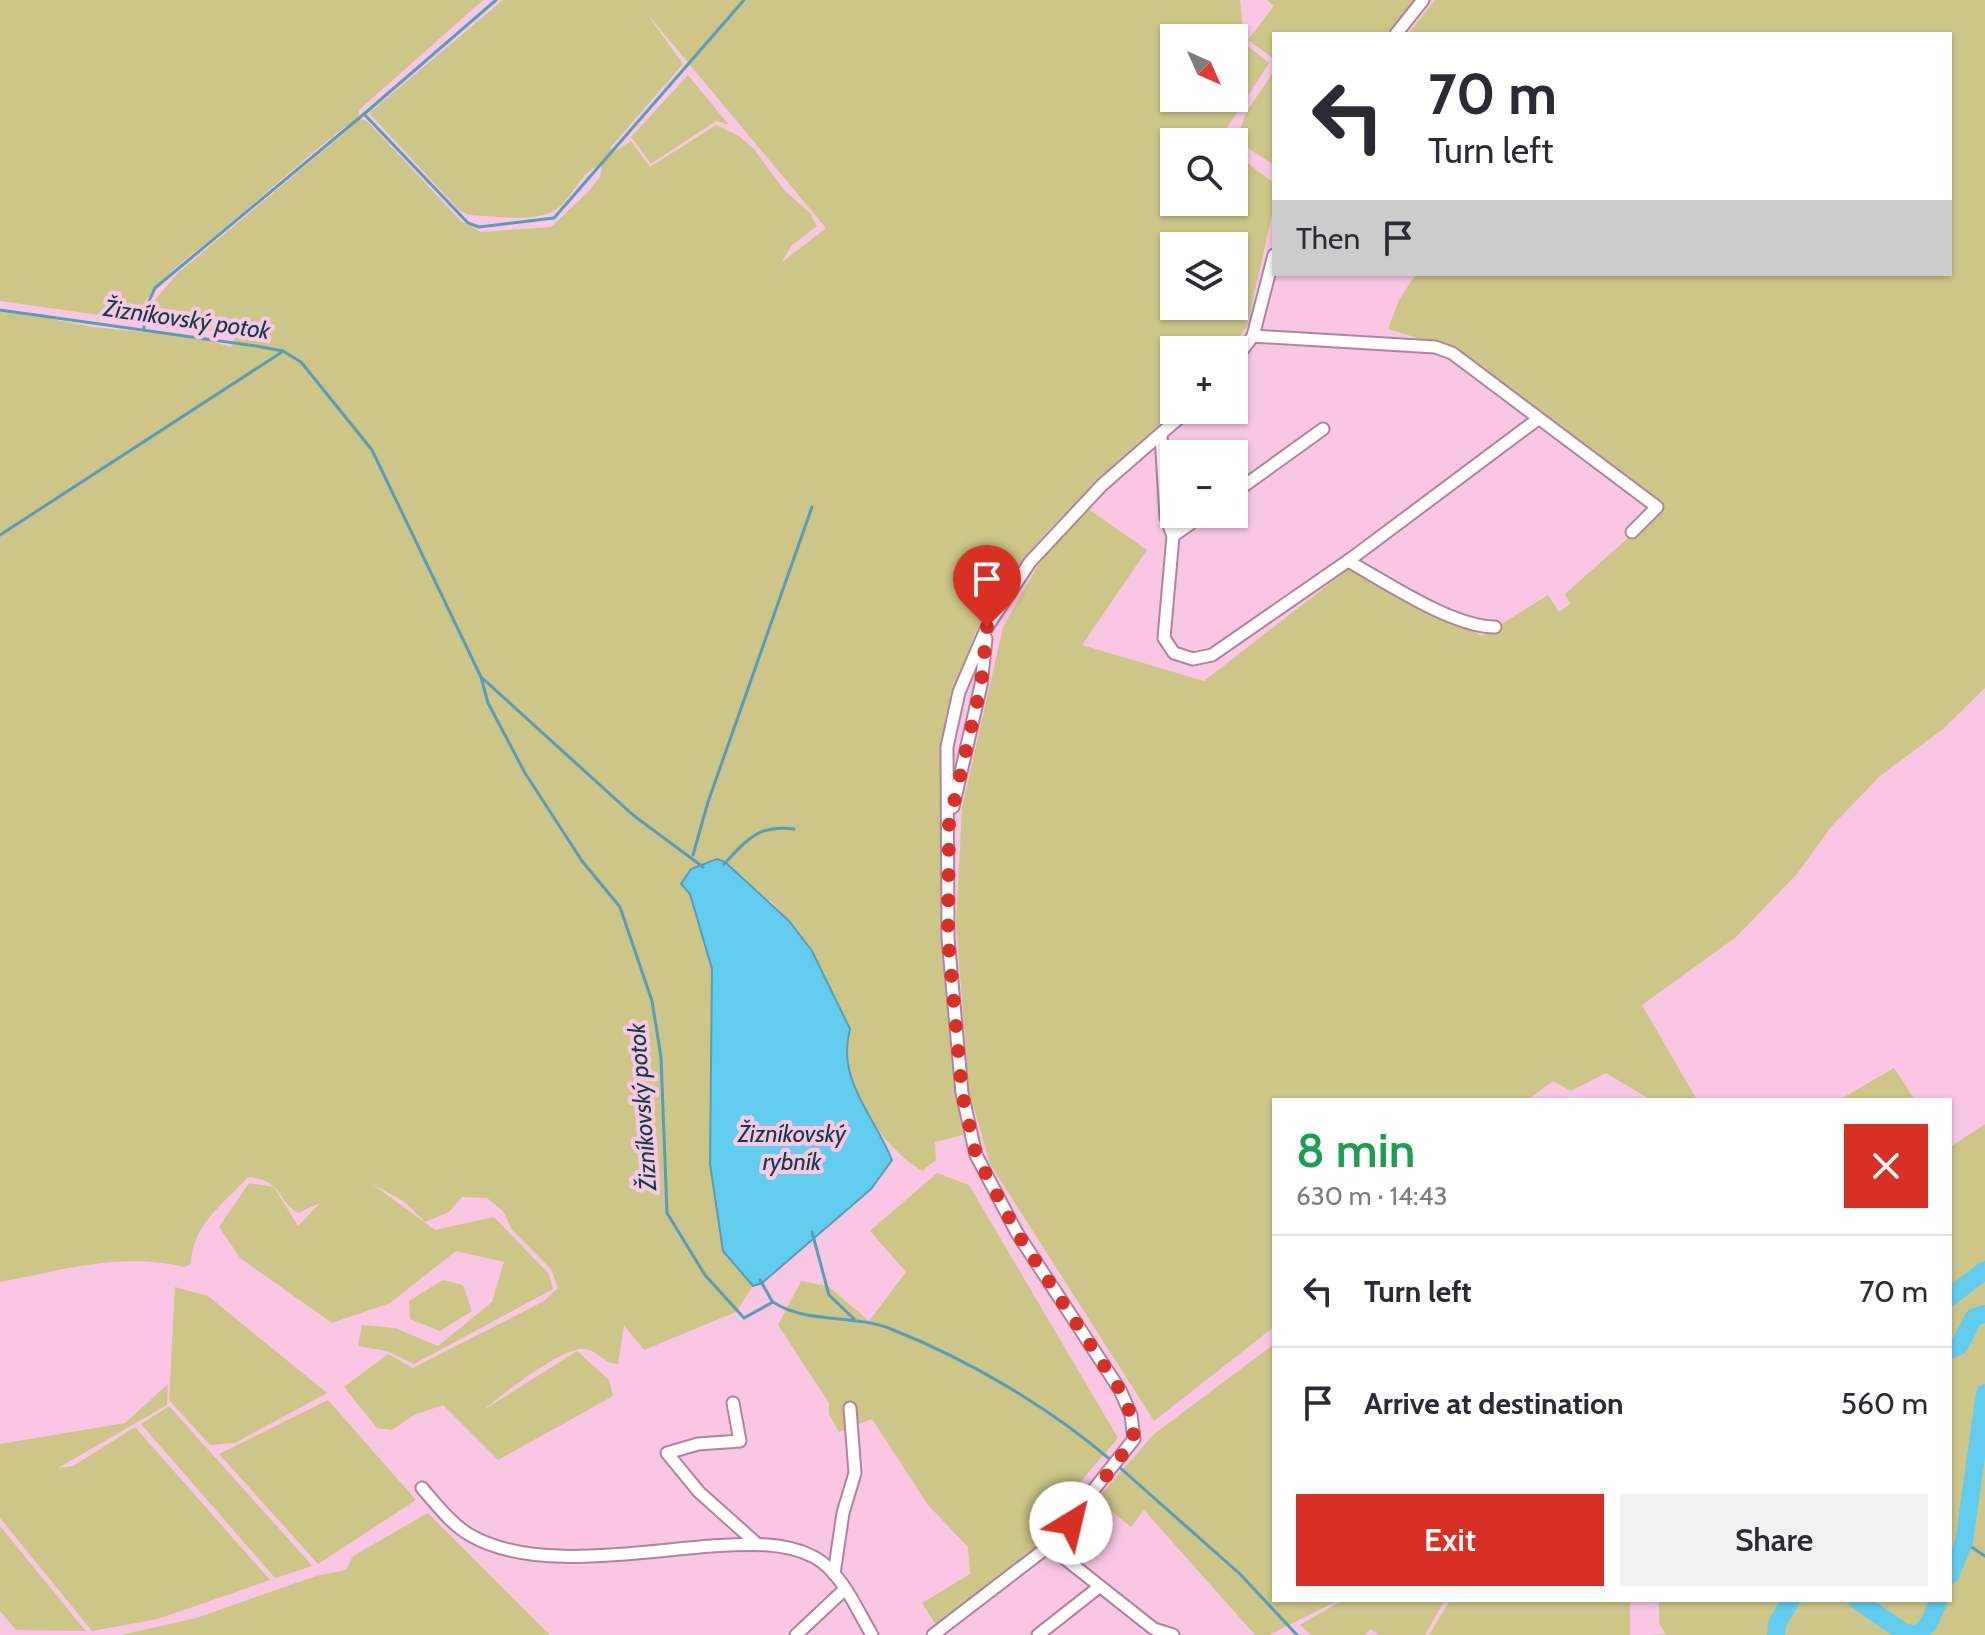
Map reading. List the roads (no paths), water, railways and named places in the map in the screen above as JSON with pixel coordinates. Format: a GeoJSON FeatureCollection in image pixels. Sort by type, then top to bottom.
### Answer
{"type":"FeatureCollection","features":[{"type":"Feature","properties":{"kind":"street"},"geometry":{"type":"LineString","coordinates":[[1398,32],[1423,0]]}},
{"type":"Feature","properties":{"kind":"street"},"geometry":{"type":"LineString","coordinates":[[1248,343],[1253,336],[1272,263]]}},
{"type":"Feature","properties":{"kind":"street"},"geometry":{"type":"LineString","coordinates":[[1253,336],[1435,347],[1452,353],[1657,507],[1632,532]]}},
{"type":"Feature","properties":{"kind":"street"},"geometry":{"type":"LineString","coordinates":[[1161,435],[1166,517],[1173,536],[1164,638],[1174,653],[1193,659],[1212,655],[1348,561],[1538,419]]}},
{"type":"Feature","properties":{"kind":"street"},"geometry":{"type":"LineString","coordinates":[[933,1635],[1049,1546],[1134,1439],[1131,1415],[1120,1390],[1017,1233],[976,1155],[962,1093],[948,938],[947,747],[959,692],[987,627],[1030,562],[1102,485],[1173,424]]}},
{"type":"Feature","properties":{"kind":"street"},"geometry":{"type":"LineString","coordinates":[[1248,483],[1323,429]]}},
{"type":"Feature","properties":{"kind":"street"},"geometry":{"type":"LineString","coordinates":[[1173,536],[1184,528]]}},
{"type":"Feature","properties":{"kind":"street"},"geometry":{"type":"LineString","coordinates":[[1348,561],[1442,612],[1480,627],[1495,627]]}},
{"type":"Feature","properties":{"kind":"street"},"geometry":{"type":"LineString","coordinates":[[949,824],[981,685],[987,627]]}},
{"type":"Feature","properties":{"kind":"street"},"geometry":{"type":"LineString","coordinates":[[733,1403],[740,1441],[698,1444],[667,1453],[699,1492],[756,1543]]}},
{"type":"Feature","properties":{"kind":"street"},"geometry":{"type":"LineString","coordinates":[[834,1574],[843,1513],[855,1473],[850,1408]]}},
{"type":"Feature","properties":{"kind":"street"},"geometry":{"type":"LineString","coordinates":[[422,1488],[467,1534],[488,1544],[523,1553],[583,1556],[756,1543],[814,1557],[834,1574],[872,1635]]}},
{"type":"Feature","properties":{"kind":"street"},"geometry":{"type":"LineString","coordinates":[[1049,1546],[1154,1629],[1173,1635]]}},
{"type":"Feature","properties":{"kind":"street"},"geometry":{"type":"LineString","coordinates":[[1038,1635],[1099,1587]]}},
{"type":"Feature","properties":{"kind":"street"},"geometry":{"type":"LineString","coordinates":[[796,1635],[844,1590]]}},
{"type":"Feature","properties":{"kind":"water","name":"Žizníkovský rybník"},"geometry":{"type":"Polygon","coordinates":[[[717,859],[725,862],[789,921],[812,951],[850,1029],[847,1047],[852,1081],[892,1160],[871,1189],[762,1283],[753,1286],[723,1251],[710,1164],[712,969],[690,894],[681,884],[691,869],[717,859]]]}},
{"type":"Feature","properties":{"kind":"waterway"},"geometry":{"type":"LineString","coordinates":[[364,114],[496,0]]}},
{"type":"Feature","properties":{"kind":"waterway"},"geometry":{"type":"LineString","coordinates":[[144,329],[145,310],[155,288],[364,114],[468,223],[479,227],[554,218],[744,0]]}},
{"type":"Feature","properties":{"kind":"waterway","name":"Žizníkovský potok"},"geometry":{"type":"LineString","coordinates":[[0,310],[256,346],[283,351],[301,362],[372,450],[481,677],[488,703],[525,773],[582,861],[620,907],[652,1001],[661,1057],[667,1213],[705,1275],[744,1318],[773,1302],[800,1313],[877,1324],[920,1341],[1007,1386],[1062,1422],[1112,1461]]}},
{"type":"Feature","properties":{"kind":"waterway"},"geometry":{"type":"LineString","coordinates":[[0,535],[282,352]]}},
{"type":"Feature","properties":{"kind":"waterway"},"geometry":{"type":"LineString","coordinates":[[693,855],[708,802],[812,507]]}},
{"type":"Feature","properties":{"kind":"waterway"},"geometry":{"type":"LineString","coordinates":[[481,677],[633,815],[703,867]]}},
{"type":"Feature","properties":{"kind":"waterway"},"geometry":{"type":"LineString","coordinates":[[724,864],[754,836],[771,829],[794,829]]}},
{"type":"Feature","properties":{"kind":"waterway"},"geometry":{"type":"LineString","coordinates":[[812,1232],[829,1295],[854,1319]]}},
{"type":"Feature","properties":{"kind":"waterway"},"geometry":{"type":"LineString","coordinates":[[1952,1295],[1985,1270]]}},
{"type":"Feature","properties":{"kind":"waterway"},"geometry":{"type":"LineString","coordinates":[[760,1280],[772,1301]]}},
{"type":"Feature","properties":{"kind":"waterway"},"geometry":{"type":"LineString","coordinates":[[1952,1349],[1959,1346],[1974,1317],[1985,1314]]}},
{"type":"Feature","properties":{"kind":"waterway"},"geometry":{"type":"LineString","coordinates":[[1952,1570],[1964,1542],[1985,1393]]}},
{"type":"Feature","properties":{"kind":"waterway","name":"Žizníkovský potok"},"geometry":{"type":"LineString","coordinates":[[1118,1466],[1240,1574],[1297,1635]]}},
{"type":"Feature","properties":{"kind":"waterway"},"geometry":{"type":"LineString","coordinates":[[1964,1542],[1985,1556]]}},
{"type":"Feature","properties":{"kind":"waterway"},"geometry":{"type":"LineString","coordinates":[[1776,1635],[1777,1624],[1790,1602]]}},
{"type":"Feature","properties":{"kind":"waterway"},"geometry":{"type":"LineString","coordinates":[[1860,1602],[1903,1632],[1918,1635],[1929,1623],[1938,1602]]}}]}
